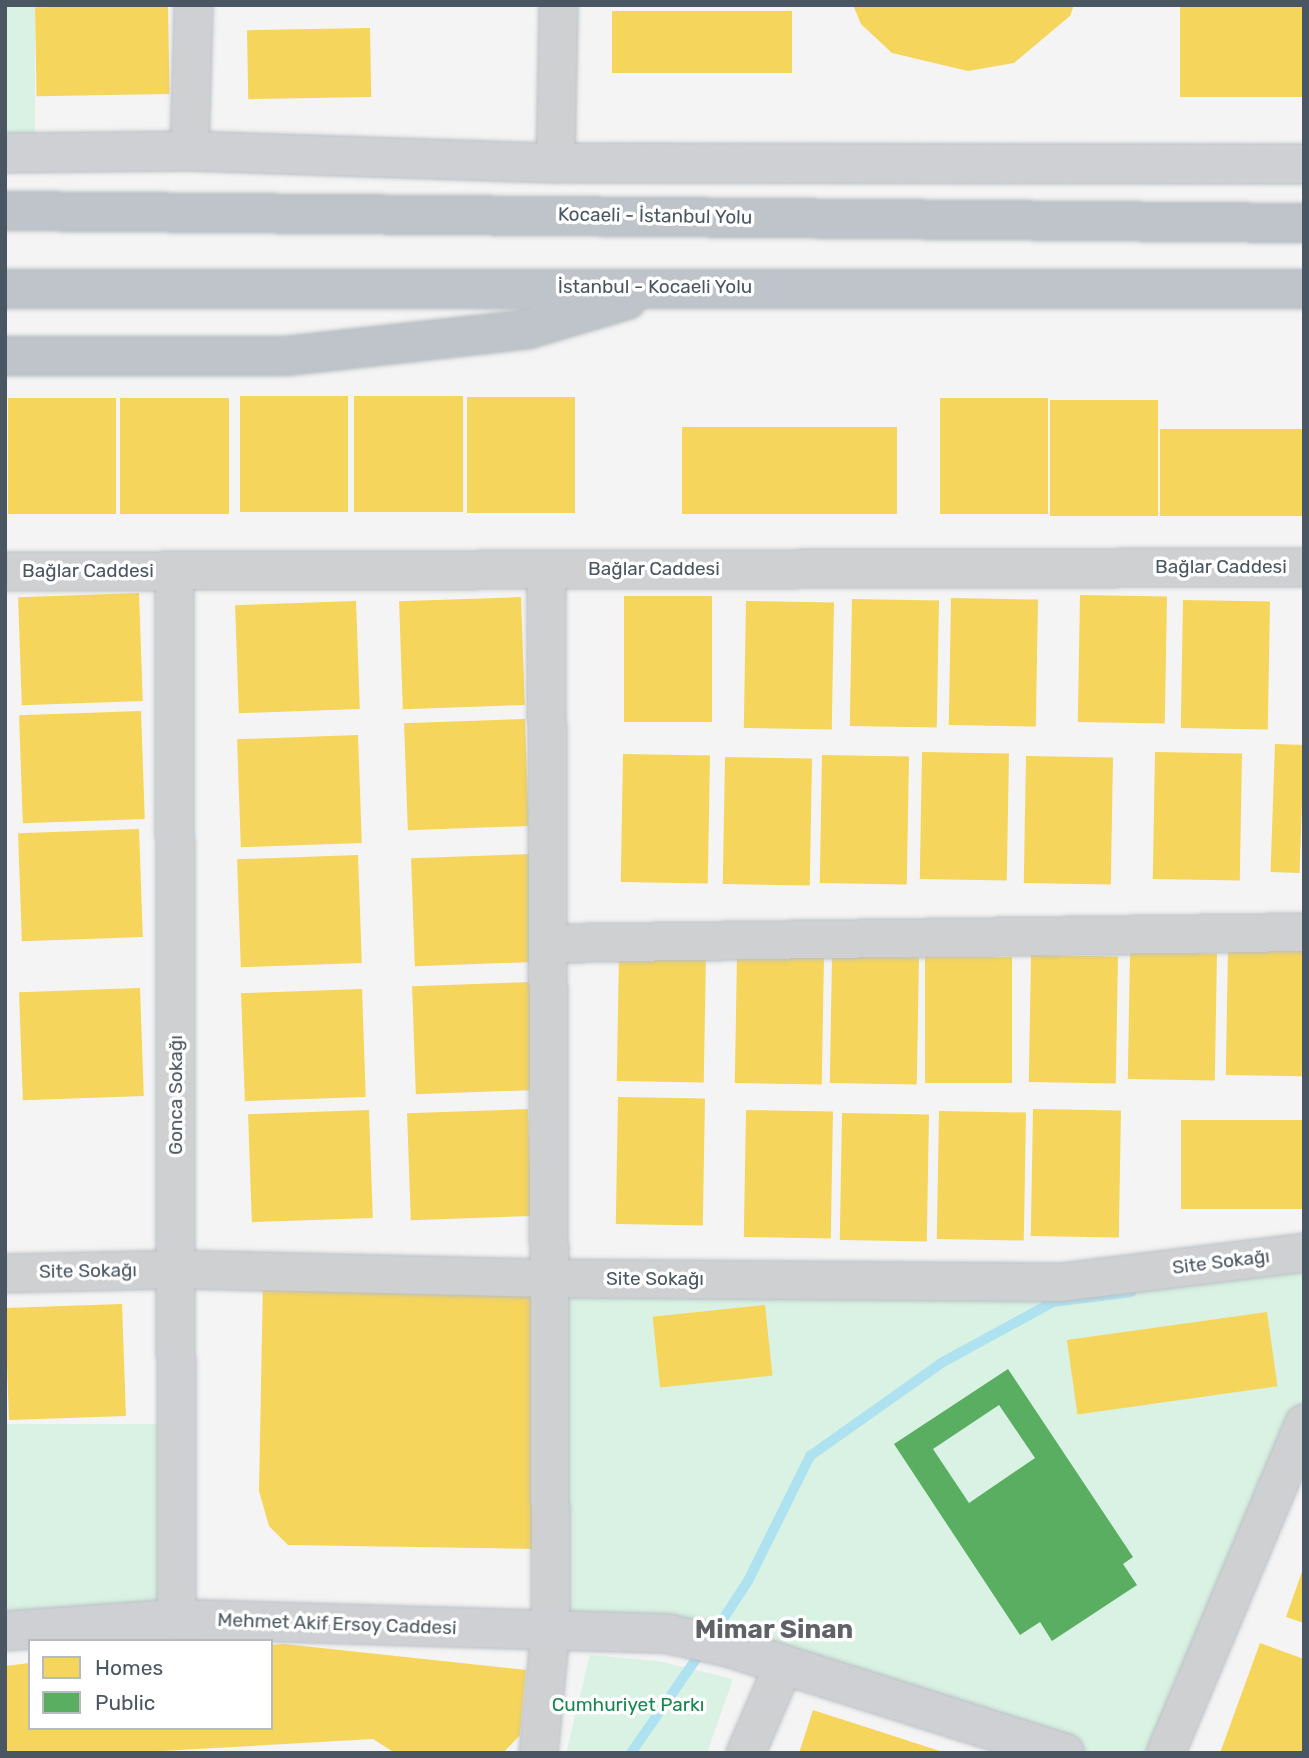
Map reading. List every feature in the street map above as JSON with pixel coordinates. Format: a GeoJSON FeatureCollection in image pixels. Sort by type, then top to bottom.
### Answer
{"type":"FeatureCollection","features":[{"type":"Feature","properties":{"kind":"highway"},"geometry":{"type":"LineString","coordinates":[[5,191],[316,212]]}},
{"type":"Feature","properties":{"kind":"highway","name":"Kocaeli - İstanbul Yolu"},"geometry":{"type":"LineString","coordinates":[[5,211],[1304,223]]}},
{"type":"Feature","properties":{"kind":"highway"},"geometry":{"type":"LineString","coordinates":[[5,356],[299,355],[528,329],[670,287]]}},
{"type":"Feature","properties":{"kind":"highway","name":"İstanbul - Kocaeli Yolu"},"geometry":{"type":"LineString","coordinates":[[5,289],[1304,289]]}},
{"type":"Feature","properties":{"kind":"main road"},"geometry":{"type":"LineString","coordinates":[[5,153],[189,151],[555,163],[1304,164]]}},
{"type":"Feature","properties":{"kind":"main road","name":"Mehmet Akif Ersoy Caddesi"},"geometry":{"type":"LineString","coordinates":[[5,1631],[176,1619],[669,1634],[728,1647],[1065,1753]]}},
{"type":"Feature","properties":{"kind":"street"},"geometry":{"type":"LineString","coordinates":[[189,151],[193,5]]}},
{"type":"Feature","properties":{"kind":"street"},"geometry":{"type":"LineString","coordinates":[[555,163],[558,5]]}},
{"type":"Feature","properties":{"kind":"street","name":"Bağlar Caddesi"},"geometry":{"type":"LineString","coordinates":[[5,571],[1304,567]]}},
{"type":"Feature","properties":{"kind":"street"},"geometry":{"type":"LineString","coordinates":[[538,1753],[550,1630],[551,943],[546,569]]}},
{"type":"Feature","properties":{"kind":"street","name":"Gonca Sokağı"},"geometry":{"type":"LineString","coordinates":[[174,571],[176,1619]]}},
{"type":"Feature","properties":{"kind":"street"},"geometry":{"type":"LineString","coordinates":[[551,943],[1304,932]]}},
{"type":"Feature","properties":{"kind":"street","name":"Site Sokağı"},"geometry":{"type":"LineString","coordinates":[[5,1273],[177,1269],[549,1279],[1060,1282],[1304,1252]]}},
{"type":"Feature","properties":{"kind":"street"},"geometry":{"type":"LineString","coordinates":[[1165,1753],[1296,1465],[1304,1423]]}},
{"type":"Feature","properties":{"kind":"street"},"geometry":{"type":"LineString","coordinates":[[745,1753],[783,1665]]}},
{"type":"Feature","properties":{"kind":"green space"},"geometry":{"type":"Polygon","coordinates":[[[5,5],[35,5],[35,153],[5,153],[5,5]]]}},
{"type":"Feature","properties":{"kind":"green space"},"geometry":{"type":"Polygon","coordinates":[[[1304,1252],[1304,1423],[1165,1753],[1065,1753],[728,1647],[550,1630],[549,1278],[1060,1282],[1304,1252]]]}},
{"type":"Feature","properties":{"kind":"green space"},"geometry":{"type":"Polygon","coordinates":[[[5,1424],[176,1424],[176,1619],[5,1619],[5,1424]]]}},
{"type":"Feature","properties":{"kind":"green space","name":"Cumhuriyet Parkı"},"geometry":{"type":"Polygon","coordinates":[[[590,1655],[658,1661],[733,1679],[707,1753],[566,1753],[590,1655]]]}},
{"type":"Feature","properties":{"kind":"building: Homes"},"geometry":{"type":"Polygon","coordinates":[[[168,5],[170,94],[37,96],[35,7],[168,5]]]}},
{"type":"Feature","properties":{"kind":"building: Homes"},"geometry":{"type":"Polygon","coordinates":[[[853,5],[1074,5],[1070,16],[1014,63],[968,71],[892,53],[861,24],[853,5]]]}},
{"type":"Feature","properties":{"kind":"building: Homes"},"geometry":{"type":"Polygon","coordinates":[[[1180,5],[1304,5],[1304,97],[1180,97],[1180,5]]]}},
{"type":"Feature","properties":{"kind":"building: Homes"},"geometry":{"type":"Polygon","coordinates":[[[612,11],[792,11],[792,73],[612,73],[612,11]]]}},
{"type":"Feature","properties":{"kind":"building: Homes"},"geometry":{"type":"Polygon","coordinates":[[[370,28],[371,97],[248,99],[247,30],[370,28]]]}},
{"type":"Feature","properties":{"kind":"building: Homes"},"geometry":{"type":"Polygon","coordinates":[[[240,396],[348,396],[348,512],[240,512],[240,396]]]}},
{"type":"Feature","properties":{"kind":"building: Homes"},"geometry":{"type":"Polygon","coordinates":[[[354,396],[463,396],[463,512],[354,512],[354,396]]]}},
{"type":"Feature","properties":{"kind":"building: Homes"},"geometry":{"type":"Polygon","coordinates":[[[467,397],[575,397],[575,513],[467,513],[467,397]]]}},
{"type":"Feature","properties":{"kind":"building: Homes"},"geometry":{"type":"Polygon","coordinates":[[[8,398],[116,398],[116,514],[8,514],[8,398]]]}},
{"type":"Feature","properties":{"kind":"building: Homes"},"geometry":{"type":"Polygon","coordinates":[[[120,398],[229,398],[229,514],[120,514],[120,398]]]}},
{"type":"Feature","properties":{"kind":"building: Homes"},"geometry":{"type":"Polygon","coordinates":[[[940,398],[1048,398],[1048,514],[940,514],[940,398]]]}},
{"type":"Feature","properties":{"kind":"building: Homes"},"geometry":{"type":"Polygon","coordinates":[[[1050,400],[1158,400],[1158,516],[1050,516],[1050,400]]]}},
{"type":"Feature","properties":{"kind":"building: Homes"},"geometry":{"type":"Polygon","coordinates":[[[682,427],[897,427],[897,514],[682,514],[682,427]]]}},
{"type":"Feature","properties":{"kind":"building: Homes"},"geometry":{"type":"Polygon","coordinates":[[[1160,429],[1304,429],[1304,516],[1160,516],[1160,429]]]}},
{"type":"Feature","properties":{"kind":"building: Homes"},"geometry":{"type":"Polygon","coordinates":[[[139,593],[143,701],[22,705],[18,597],[139,593]]]}},
{"type":"Feature","properties":{"kind":"building: Homes"},"geometry":{"type":"Polygon","coordinates":[[[1080,595],[1167,597],[1165,723],[1078,722],[1080,595]]]}},
{"type":"Feature","properties":{"kind":"building: Homes"},"geometry":{"type":"Polygon","coordinates":[[[624,596],[712,596],[712,722],[624,722],[624,596]]]}},
{"type":"Feature","properties":{"kind":"building: Homes"},"geometry":{"type":"Polygon","coordinates":[[[521,597],[525,705],[403,709],[399,601],[521,597]]]}},
{"type":"Feature","properties":{"kind":"building: Homes"},"geometry":{"type":"Polygon","coordinates":[[[951,598],[1038,600],[1036,726],[949,725],[951,598]]]}},
{"type":"Feature","properties":{"kind":"building: Homes"},"geometry":{"type":"Polygon","coordinates":[[[852,599],[939,601],[937,727],[850,726],[852,599]]]}},
{"type":"Feature","properties":{"kind":"building: Homes"},"geometry":{"type":"Polygon","coordinates":[[[1183,600],[1270,602],[1268,729],[1181,728],[1183,600]]]}},
{"type":"Feature","properties":{"kind":"building: Homes"},"geometry":{"type":"Polygon","coordinates":[[[356,601],[360,709],[239,713],[235,605],[356,601]]]}},
{"type":"Feature","properties":{"kind":"building: Homes"},"geometry":{"type":"Polygon","coordinates":[[[746,601],[834,603],[832,730],[744,728],[746,601]]]}},
{"type":"Feature","properties":{"kind":"building: Homes"},"geometry":{"type":"Polygon","coordinates":[[[141,711],[145,819],[23,823],[19,715],[141,711]]]}},
{"type":"Feature","properties":{"kind":"building: Homes"},"geometry":{"type":"Polygon","coordinates":[[[525,719],[529,826],[408,830],[404,723],[525,719]]]}},
{"type":"Feature","properties":{"kind":"building: Homes"},"geometry":{"type":"Polygon","coordinates":[[[358,735],[362,843],[241,847],[237,739],[358,735]]]}},
{"type":"Feature","properties":{"kind":"building: Homes"},"geometry":{"type":"Polygon","coordinates":[[[1275,744],[1304,745],[1300,873],[1271,872],[1275,744]]]}},
{"type":"Feature","properties":{"kind":"building: Homes"},"geometry":{"type":"Polygon","coordinates":[[[922,752],[1009,754],[1007,880],[920,879],[922,752]]]}},
{"type":"Feature","properties":{"kind":"building: Homes"},"geometry":{"type":"Polygon","coordinates":[[[1155,752],[1242,754],[1240,880],[1153,879],[1155,752]]]}},
{"type":"Feature","properties":{"kind":"building: Homes"},"geometry":{"type":"Polygon","coordinates":[[[623,754],[710,756],[708,883],[621,882],[623,754]]]}},
{"type":"Feature","properties":{"kind":"building: Homes"},"geometry":{"type":"Polygon","coordinates":[[[822,755],[909,757],[907,884],[820,883],[822,755]]]}},
{"type":"Feature","properties":{"kind":"building: Homes"},"geometry":{"type":"Polygon","coordinates":[[[1026,756],[1113,758],[1111,884],[1024,883],[1026,756]]]}},
{"type":"Feature","properties":{"kind":"building: Homes"},"geometry":{"type":"Polygon","coordinates":[[[725,757],[812,759],[810,885],[723,884],[725,757]]]}},
{"type":"Feature","properties":{"kind":"building: Homes"},"geometry":{"type":"Polygon","coordinates":[[[139,829],[143,937],[22,941],[18,833],[139,829]]]}},
{"type":"Feature","properties":{"kind":"building: Homes"},"geometry":{"type":"Polygon","coordinates":[[[532,854],[536,962],[415,966],[411,858],[532,854]]]}},
{"type":"Feature","properties":{"kind":"building: Homes"},"geometry":{"type":"Polygon","coordinates":[[[358,855],[362,963],[241,967],[237,859],[358,855]]]}},
{"type":"Feature","properties":{"kind":"building: Homes"},"geometry":{"type":"Polygon","coordinates":[[[1228,948],[1304,949],[1302,1076],[1226,1075],[1228,948]]]}},
{"type":"Feature","properties":{"kind":"building: Homes"},"geometry":{"type":"Polygon","coordinates":[[[1130,952],[1217,954],[1215,1080],[1128,1079],[1130,952]]]}},
{"type":"Feature","properties":{"kind":"building: Homes"},"geometry":{"type":"Polygon","coordinates":[[[619,953],[706,955],[704,1082],[617,1081],[619,953]]]}},
{"type":"Feature","properties":{"kind":"building: Homes"},"geometry":{"type":"Polygon","coordinates":[[[737,955],[824,957],[822,1084],[735,1083],[737,955]]]}},
{"type":"Feature","properties":{"kind":"building: Homes"},"geometry":{"type":"Polygon","coordinates":[[[1031,955],[1118,957],[1116,1083],[1029,1082],[1031,955]]]}},
{"type":"Feature","properties":{"kind":"building: Homes"},"geometry":{"type":"Polygon","coordinates":[[[832,956],[919,958],[917,1084],[830,1083],[832,956]]]}},
{"type":"Feature","properties":{"kind":"building: Homes"},"geometry":{"type":"Polygon","coordinates":[[[925,957],[1012,957],[1012,1083],[925,1083],[925,957]]]}},
{"type":"Feature","properties":{"kind":"building: Homes"},"geometry":{"type":"Polygon","coordinates":[[[533,982],[537,1090],[416,1094],[412,986],[533,982]]]}},
{"type":"Feature","properties":{"kind":"building: Homes"},"geometry":{"type":"Polygon","coordinates":[[[140,988],[144,1096],[23,1100],[19,992],[140,988]]]}},
{"type":"Feature","properties":{"kind":"building: Homes"},"geometry":{"type":"Polygon","coordinates":[[[362,989],[366,1097],[245,1101],[241,993],[362,989]]]}},
{"type":"Feature","properties":{"kind":"building: Homes"},"geometry":{"type":"Polygon","coordinates":[[[618,1097],[705,1099],[703,1225],[616,1224],[618,1097]]]}},
{"type":"Feature","properties":{"kind":"building: Homes"},"geometry":{"type":"Polygon","coordinates":[[[528,1109],[532,1216],[411,1220],[407,1113],[528,1109]]]}},
{"type":"Feature","properties":{"kind":"building: Homes"},"geometry":{"type":"Polygon","coordinates":[[[1033,1109],[1121,1111],[1119,1238],[1031,1236],[1033,1109]]]}},
{"type":"Feature","properties":{"kind":"building: Homes"},"geometry":{"type":"Polygon","coordinates":[[[369,1110],[373,1218],[252,1222],[248,1114],[369,1110]]]}},
{"type":"Feature","properties":{"kind":"building: Homes"},"geometry":{"type":"Polygon","coordinates":[[[746,1110],[833,1112],[831,1238],[744,1237],[746,1110]]]}},
{"type":"Feature","properties":{"kind":"building: Homes"},"geometry":{"type":"Polygon","coordinates":[[[939,1111],[1026,1113],[1024,1240],[937,1239],[939,1111]]]}},
{"type":"Feature","properties":{"kind":"building: Homes"},"geometry":{"type":"Polygon","coordinates":[[[842,1113],[929,1115],[927,1241],[840,1240],[842,1113]]]}},
{"type":"Feature","properties":{"kind":"building: Homes"},"geometry":{"type":"Polygon","coordinates":[[[1181,1120],[1304,1120],[1304,1209],[1181,1209],[1181,1120]]]}},
{"type":"Feature","properties":{"kind":"building: Homes"},"geometry":{"type":"Polygon","coordinates":[[[263,1280],[543,1284],[539,1549],[288,1545],[269,1526],[259,1491],[263,1280]]]}},
{"type":"Feature","properties":{"kind":"building: Homes"},"geometry":{"type":"Polygon","coordinates":[[[122,1304],[126,1416],[9,1420],[5,1308],[122,1304]]]}},
{"type":"Feature","properties":{"kind":"building: Homes"},"geometry":{"type":"Polygon","coordinates":[[[765,1305],[772,1376],[660,1387],[653,1317],[765,1305]]]}},
{"type":"Feature","properties":{"kind":"building: Homes"},"geometry":{"type":"Polygon","coordinates":[[[1267,1312],[1277,1386],[1077,1414],[1067,1340],[1267,1312]]]}},
{"type":"Feature","properties":{"kind":"building: Homes"},"geometry":{"type":"Polygon","coordinates":[[[1304,1569],[1304,1623],[1286,1617],[1304,1569]]]}},
{"type":"Feature","properties":{"kind":"building: Homes"},"geometry":{"type":"Polygon","coordinates":[[[1260,1643],[1304,1659],[1304,1753],[1220,1753],[1260,1643]]]}},
{"type":"Feature","properties":{"kind":"building: Homes"},"geometry":{"type":"Polygon","coordinates":[[[273,1645],[526,1670],[520,1735],[503,1753],[395,1753],[373,1739],[126,1753],[5,1753],[5,1666],[28,1663],[28,1730],[273,1730],[273,1645]]]}},
{"type":"Feature","properties":{"kind":"building: Homes"},"geometry":{"type":"Polygon","coordinates":[[[813,1710],[943,1752],[943,1753],[799,1753],[813,1710]]]}},
{"type":"Feature","properties":{"kind":"building: Public"},"geometry":{"type":"Polygon","coordinates":[[[1008,1369],[1133,1557],[1123,1564],[1137,1585],[1052,1641],[1040,1622],[1020,1635],[894,1444],[1008,1369]],[[999,1405],[933,1449],[969,1503],[1035,1458],[999,1405]]]}},
{"type":"Feature","properties":{"kind":"waterway"},"geometry":{"type":"LineString","coordinates":[[712,1636],[748,1581],[810,1456],[943,1362],[1053,1302],[1131,1292]]}},
{"type":"Feature","properties":{"kind":"waterway"},"geometry":{"type":"LineString","coordinates":[[631,1753],[703,1649]]}},
{"type":"Feature","properties":{"kind":"district","name":"Mimar Sinan"},"geometry":{"type":"Point","coordinates":[774,1630]}}]}
